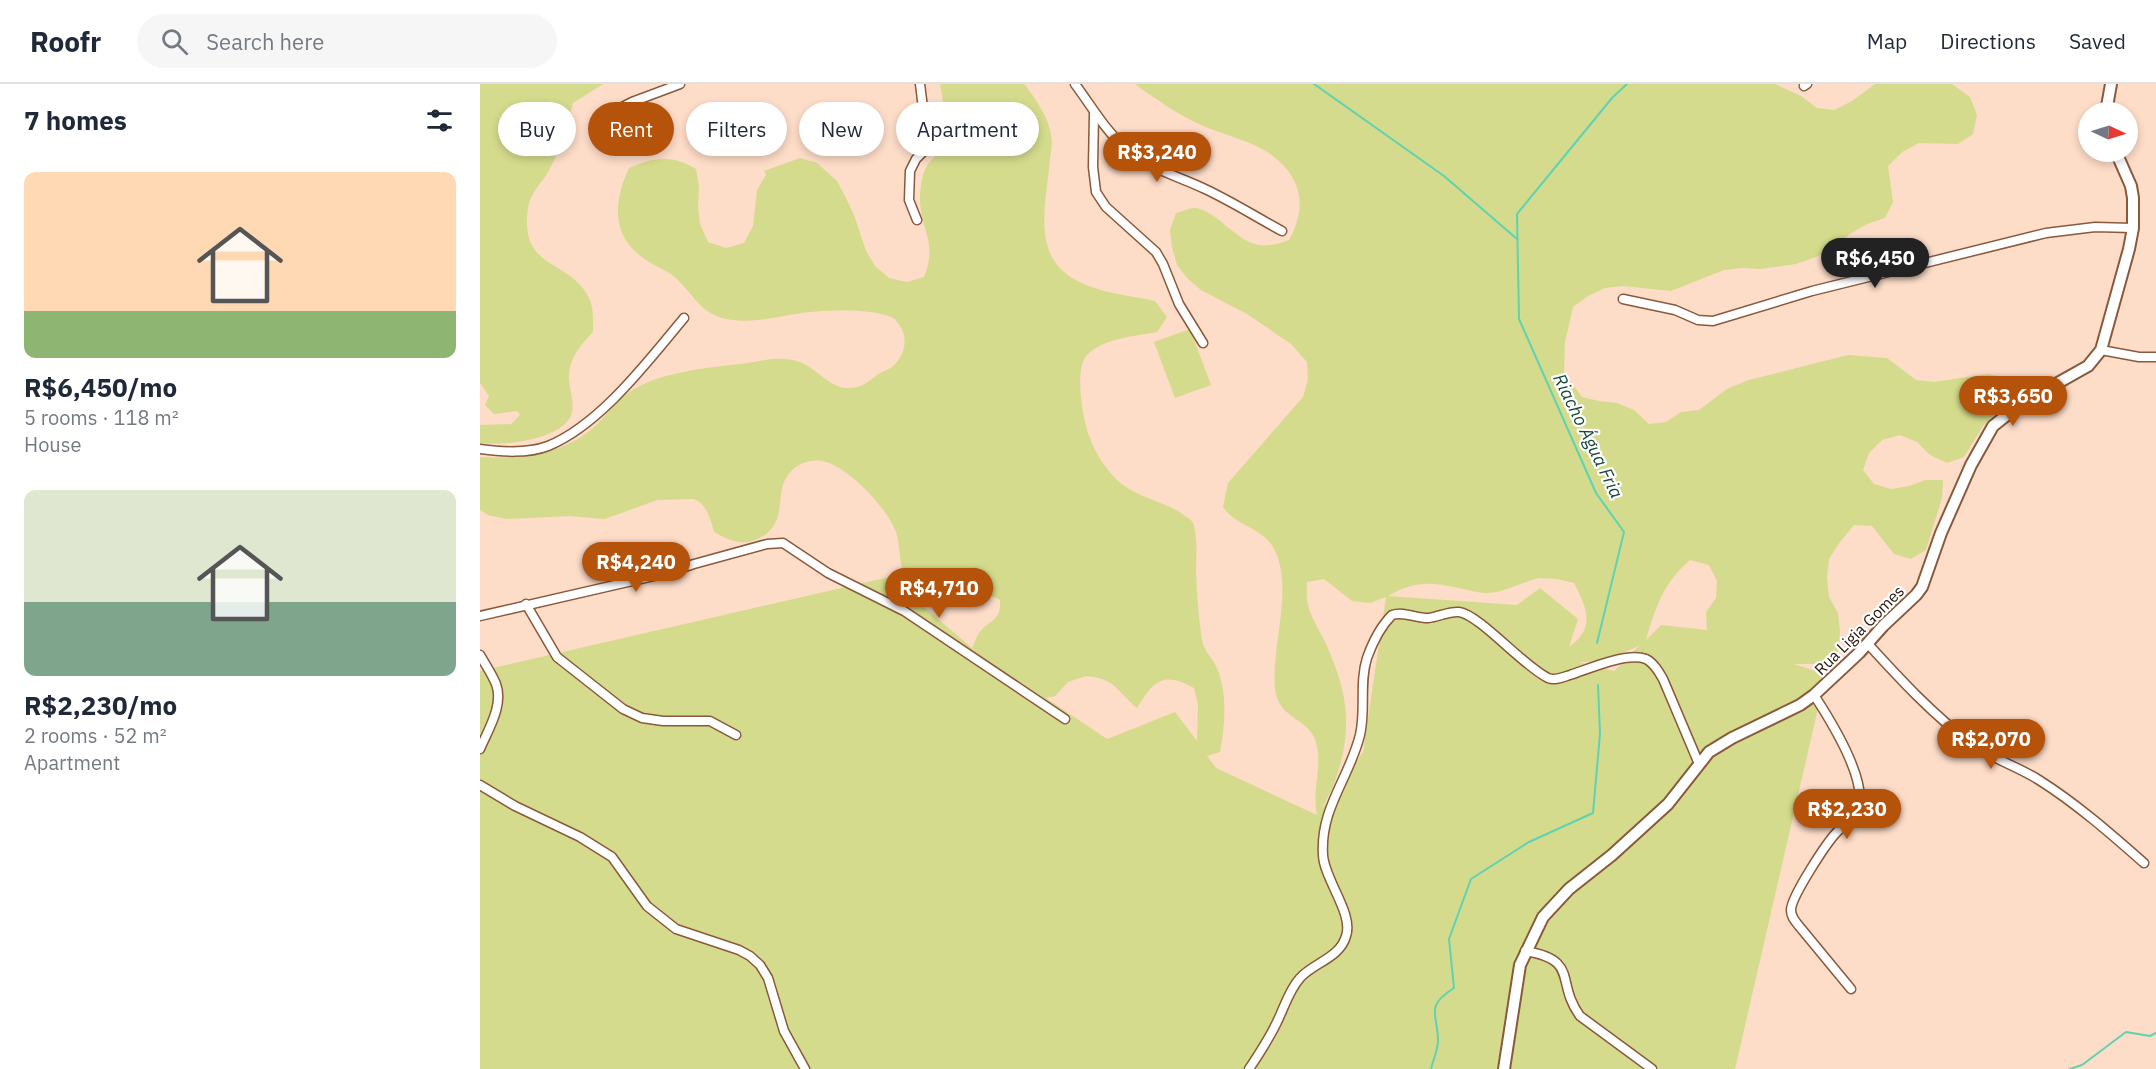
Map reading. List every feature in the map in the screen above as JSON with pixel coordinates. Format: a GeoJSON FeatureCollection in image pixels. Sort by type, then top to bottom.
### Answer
{"type":"FeatureCollection","features":[{"type":"Feature","properties":{"kind":"street"},"geometry":{"type":"LineString","coordinates":[[632,102],[680,84]]}},
{"type":"Feature","properties":{"kind":"street"},"geometry":{"type":"LineString","coordinates":[[917,220],[909,200],[910,171],[916,159],[932,143],[934,135],[923,108],[920,84]]}},
{"type":"Feature","properties":{"kind":"street"},"geometry":{"type":"LineString","coordinates":[[1075,84],[1094,114],[1128,151],[1146,163],[1205,189],[1282,231]]}},
{"type":"Feature","properties":{"kind":"street"},"geometry":{"type":"LineString","coordinates":[[2108,102],[2111,84]]}},
{"type":"Feature","properties":{"kind":"street"},"geometry":{"type":"LineString","coordinates":[[1094,114],[1093,167],[1096,192],[1106,207],[1156,252],[1179,304],[1203,343]]}},
{"type":"Feature","properties":{"kind":"street"},"geometry":{"type":"LineString","coordinates":[[2120,162],[2131,186],[2133,228],[2101,350],[2139,357],[2156,357]]}},
{"type":"Feature","properties":{"kind":"street"},"geometry":{"type":"LineString","coordinates":[[1623,299],[1675,310],[1698,320],[1713,321],[1812,291],[2046,233],[2095,227],[2133,228]]}},
{"type":"Feature","properties":{"kind":"street"},"geometry":{"type":"LineString","coordinates":[[480,449],[527,451],[546,447],[563,439],[610,402],[684,318]]}},
{"type":"Feature","properties":{"kind":"street","name":"Rua Ligia Gomes"},"geometry":{"type":"LineString","coordinates":[[1504,1069],[1520,965],[1543,917],[1555,903],[1668,804],[1709,752],[1732,738],[1800,705],[1814,695],[1868,644],[1922,587],[1941,533],[1971,465],[1993,426],[2022,403],[2088,366],[2101,350]]}},
{"type":"Feature","properties":{"kind":"street"},"geometry":{"type":"LineString","coordinates":[[480,616],[667,573],[766,544],[783,543],[828,573],[904,611],[1065,719]]}},
{"type":"Feature","properties":{"kind":"street"},"geometry":{"type":"LineString","coordinates":[[526,604],[557,657],[623,709],[642,718],[663,721],[710,721],[736,735]]}},
{"type":"Feature","properties":{"kind":"street"},"geometry":{"type":"LineString","coordinates":[[1249,1069],[1276,1026],[1295,984],[1301,976],[1336,952],[1346,936],[1345,915],[1322,857],[1323,832],[1327,812],[1345,778],[1360,734],[1364,711],[1367,657],[1383,626],[1392,615],[1402,614],[1427,618],[1456,612],[1470,616],[1516,655],[1549,678],[1556,679],[1623,659],[1647,659],[1664,679],[1699,764]]}},
{"type":"Feature","properties":{"kind":"street"},"geometry":{"type":"LineString","coordinates":[[1868,644],[1927,706],[1971,743],[2049,786],[2144,863]]}},
{"type":"Feature","properties":{"kind":"street"},"geometry":{"type":"LineString","coordinates":[[480,655],[496,683],[498,692],[495,715],[480,749]]}},
{"type":"Feature","properties":{"kind":"street"},"geometry":{"type":"LineString","coordinates":[[1814,695],[1836,730],[1845,750],[1858,783],[1860,799],[1855,816],[1833,837],[1801,886],[1791,911],[1792,917],[1799,926],[1851,988]]}},
{"type":"Feature","properties":{"kind":"street"},"geometry":{"type":"LineString","coordinates":[[480,785],[515,806],[580,837],[612,857],[646,906],[676,929],[739,950],[755,960],[768,978],[784,1031],[804,1069]]}},
{"type":"Feature","properties":{"kind":"street"},"geometry":{"type":"LineString","coordinates":[[1525,951],[1544,954],[1557,961],[1562,969],[1575,1009],[1580,1016],[1652,1069]]}},
{"type":"Feature","properties":{"kind":"green space"},"geometry":{"type":"Polygon","coordinates":[[[480,84],[603,84],[575,102],[498,102],[498,156],[556,156],[533,193],[528,208],[527,228],[531,243],[537,253],[579,284],[591,304],[593,332],[576,353],[570,366],[572,412],[567,421],[558,429],[546,435],[517,442],[480,443],[480,425],[511,424],[520,415],[517,411],[494,414],[485,405],[489,396],[480,383],[480,84]]]}},
{"type":"Feature","properties":{"kind":"green space"},"geometry":{"type":"Polygon","coordinates":[[[940,84],[1024,84],[1037,102],[943,102],[940,84]]]}},
{"type":"Feature","properties":{"kind":"green space"},"geometry":{"type":"Polygon","coordinates":[[[1135,84],[1775,84],[1801,96],[1817,108],[1834,110],[1852,101],[1875,84],[1952,84],[1970,97],[1977,115],[1973,134],[1958,144],[1919,143],[1902,152],[1888,166],[1893,202],[1885,218],[1867,224],[1816,257],[1796,264],[1760,269],[1724,270],[1671,291],[1623,286],[1605,288],[1588,296],[1573,307],[1565,342],[1564,373],[1582,397],[1617,403],[1634,410],[1649,424],[1666,422],[1681,412],[1699,410],[1727,389],[1749,380],[1848,355],[1887,358],[1916,380],[1934,382],[1988,374],[2006,378],[2012,396],[1983,426],[1964,457],[1947,463],[1930,455],[1917,442],[1900,435],[1882,440],[1869,453],[1863,470],[1874,484],[1891,489],[1925,480],[1943,480],[1942,498],[1926,550],[1911,559],[1894,554],[1872,526],[1854,525],[1829,559],[1827,578],[1829,597],[1838,613],[1839,650],[1827,664],[1794,664],[1824,674],[1735,1069],[480,1069],[480,671],[889,577],[972,648],[981,630],[999,613],[1000,600],[979,592],[938,599],[930,598],[914,588],[902,569],[896,532],[885,512],[854,479],[832,464],[822,461],[808,461],[791,471],[784,482],[778,517],[770,531],[753,541],[742,542],[733,541],[714,532],[705,508],[693,499],[657,500],[605,519],[569,516],[506,519],[488,515],[480,510],[480,457],[526,456],[570,443],[595,426],[631,391],[669,375],[771,359],[786,359],[808,366],[836,386],[849,388],[864,384],[890,368],[899,359],[903,350],[904,335],[895,319],[882,314],[831,311],[741,321],[723,318],[707,311],[673,276],[646,260],[626,241],[618,218],[618,206],[629,168],[647,161],[670,159],[696,169],[700,224],[708,242],[726,248],[744,243],[753,226],[757,190],[766,175],[764,171],[800,158],[817,163],[837,181],[854,215],[866,251],[875,266],[889,278],[907,282],[924,277],[928,265],[929,246],[921,211],[920,191],[924,171],[935,156],[1039,156],[1039,106],[1050,128],[1052,138],[1044,218],[1048,248],[1054,261],[1074,279],[1096,289],[1155,301],[1167,317],[1157,332],[1130,336],[1103,344],[1088,354],[1083,361],[1080,382],[1087,430],[1098,455],[1117,480],[1138,494],[1171,507],[1193,522],[1202,639],[1220,676],[1224,698],[1220,752],[1207,756],[1216,768],[1317,815],[1317,746],[1309,730],[1281,705],[1275,688],[1282,597],[1279,562],[1268,540],[1228,513],[1223,507],[1228,483],[1303,397],[1308,379],[1307,362],[1291,344],[1247,314],[1201,290],[1188,279],[1177,265],[1170,230],[1176,213],[1197,208],[1204,210],[1251,243],[1277,244],[1289,240],[1295,227],[1299,215],[1299,192],[1289,172],[1269,153],[1192,121],[1135,84]],[[1690,560],[1673,577],[1662,596],[1646,640],[1661,625],[1707,630],[1706,612],[1716,598],[1717,581],[1709,565],[1690,560]],[[1539,578],[1493,593],[1424,584],[1407,587],[1388,596],[1517,605],[1540,588],[1578,619],[1569,647],[1578,640],[1586,625],[1582,601],[1574,583],[1539,578]],[[1324,579],[1307,582],[1308,605],[1335,667],[1346,712],[1342,758],[1334,784],[1322,809],[1363,752],[1386,597],[1370,603],[1352,601],[1324,579]],[[1640,645],[1618,655],[1579,662],[1614,671],[1640,645]],[[1086,676],[1068,682],[1055,696],[1046,698],[1107,739],[1175,712],[1197,741],[1198,705],[1194,688],[1174,680],[1160,681],[1154,685],[1137,708],[1115,686],[1104,680],[1086,676]]]}},
{"type":"Feature","properties":{"kind":"green space"},"geometry":{"type":"Polygon","coordinates":[[[1190,329],[1211,385],[1175,398],[1154,342],[1190,329]]]}},
{"type":"Feature","properties":{"kind":"waterway","name":"Riacho Água Fria"},"geometry":{"type":"LineString","coordinates":[[1314,84],[1444,176],[1517,239]]}},
{"type":"Feature","properties":{"kind":"waterway","name":"Riacho Água Fria"},"geometry":{"type":"LineString","coordinates":[[1597,643],[1624,532],[1596,493],[1519,319],[1517,214],[1612,98],[1627,84]]}},
{"type":"Feature","properties":{"kind":"waterway","name":"Riacho Água Fria"},"geometry":{"type":"LineString","coordinates":[[1431,1069],[1438,1044],[1436,1006],[1439,1000],[1454,988],[1449,939],[1471,879],[1529,842],[1593,813],[1600,734],[1598,685]]}},
{"type":"Feature","properties":{"kind":"waterway"},"geometry":{"type":"LineString","coordinates":[[2070,1069],[2082,1065],[2126,1032],[2150,1036],[2156,1033]]}}]}
